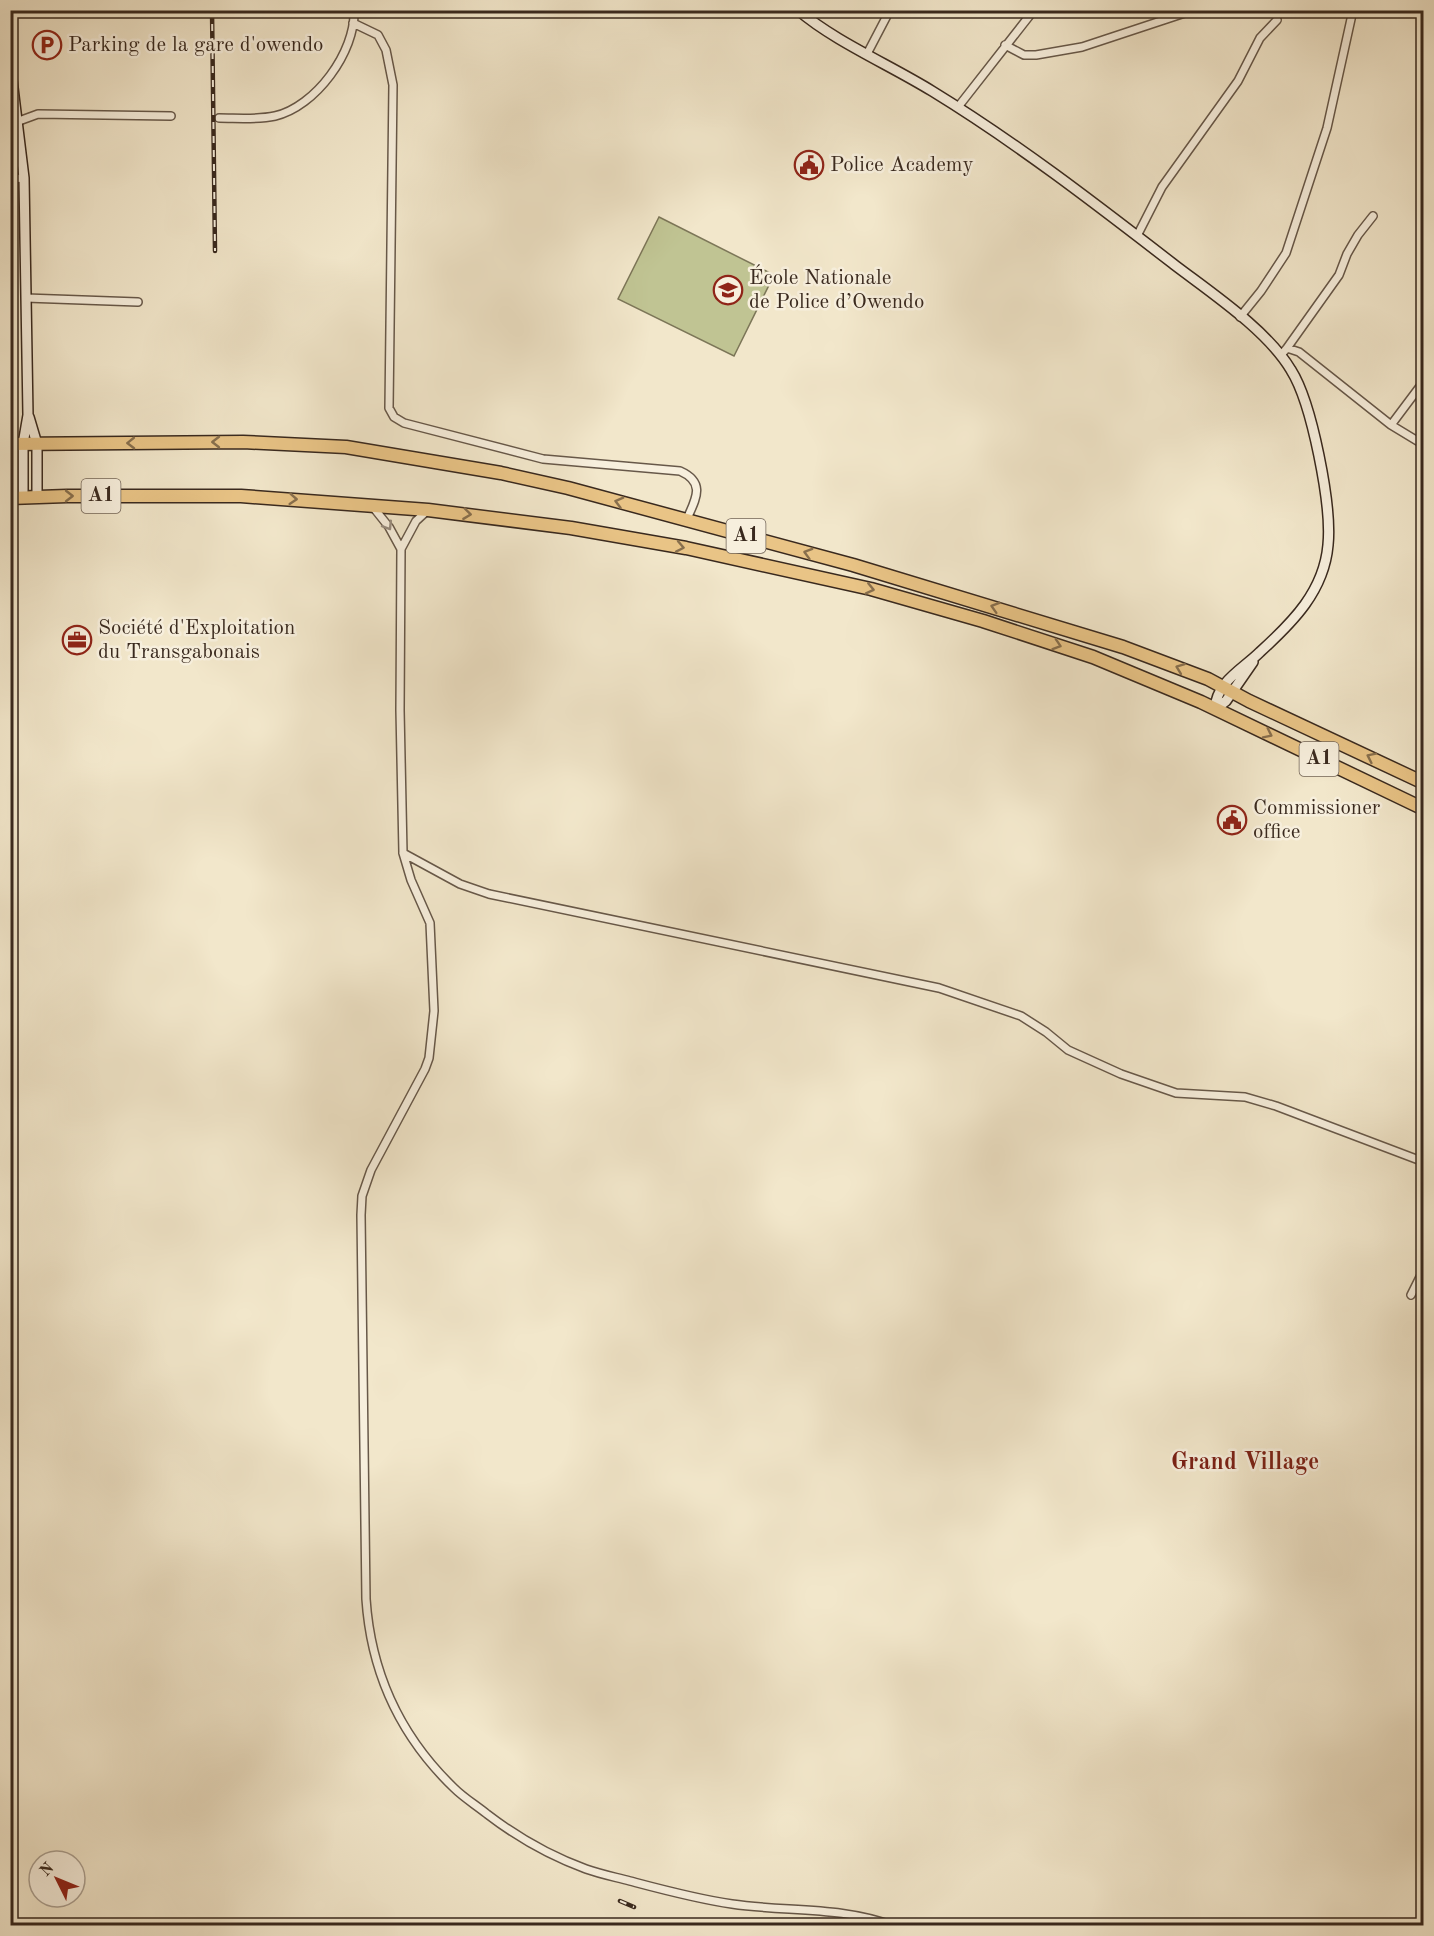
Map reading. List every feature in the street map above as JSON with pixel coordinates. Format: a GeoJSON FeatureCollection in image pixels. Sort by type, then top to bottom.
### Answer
{"type":"FeatureCollection","features":[{"type":"Feature","properties":{"kind":"highway","name":"A1"},"geometry":{"type":"LineString","coordinates":[[37,444],[243,442],[346,447],[423,458],[557,486],[853,565],[1134,651],[1208,679],[1424,783]]}},
{"type":"Feature","properties":{"kind":"highway"},"geometry":{"type":"LineString","coordinates":[[17,444],[37,444]]}},
{"type":"Feature","properties":{"kind":"highway","name":"A1"},"geometry":{"type":"LineString","coordinates":[[17,497],[241,496],[428,510],[571,528],[675,546],[871,589],[983,621],[1093,657],[1215,709],[1424,809]]}},
{"type":"Feature","properties":{"kind":"street"},"geometry":{"type":"LineString","coordinates":[[219,118],[275,116],[306,100],[328,81],[338,65],[353,17],[360,10]]}},
{"type":"Feature","properties":{"kind":"street"},"geometry":{"type":"LineString","coordinates":[[798,10],[823,28],[957,107],[1096,204],[1284,351],[1309,412],[1325,500],[1329,541],[1327,559],[1316,590],[1299,612],[1228,689],[1226,701],[1215,709]]}},
{"type":"Feature","properties":{"kind":"street"},"geometry":{"type":"LineString","coordinates":[[867,54],[890,10]]}},
{"type":"Feature","properties":{"kind":"street"},"geometry":{"type":"LineString","coordinates":[[957,107],[1034,10]]}},
{"type":"Feature","properties":{"kind":"street"},"geometry":{"type":"LineString","coordinates":[[1005,45],[1024,55],[1036,55],[1082,46],[1194,10]]}},
{"type":"Feature","properties":{"kind":"street"},"geometry":{"type":"LineString","coordinates":[[1240,317],[1261,291],[1286,253],[1328,128],[1353,10]]}},
{"type":"Feature","properties":{"kind":"street"},"geometry":{"type":"LineString","coordinates":[[353,17],[378,35],[386,50],[393,85],[389,408],[394,417],[404,423],[543,459],[680,471],[688,474],[697,487],[697,495],[686,521]]}},
{"type":"Feature","properties":{"kind":"street"},"geometry":{"type":"LineString","coordinates":[[1137,236],[1162,187],[1238,81],[1260,38],[1277,20]]}},
{"type":"Feature","properties":{"kind":"street"},"geometry":{"type":"LineString","coordinates":[[10,63],[19,121],[24,178],[28,415],[37,444],[37,496]]}},
{"type":"Feature","properties":{"kind":"street"},"geometry":{"type":"LineString","coordinates":[[19,121],[38,114],[171,116]]}},
{"type":"Feature","properties":{"kind":"street"},"geometry":{"type":"LineString","coordinates":[[10,179],[24,178]]}},
{"type":"Feature","properties":{"kind":"street"},"geometry":{"type":"LineString","coordinates":[[1284,351],[1339,275],[1347,254],[1373,216]]}},
{"type":"Feature","properties":{"kind":"street"},"geometry":{"type":"LineString","coordinates":[[26,298],[138,302]]}},
{"type":"Feature","properties":{"kind":"street"},"geometry":{"type":"LineString","coordinates":[[1284,351],[1299,352],[1390,425],[1424,446]]}},
{"type":"Feature","properties":{"kind":"street"},"geometry":{"type":"LineString","coordinates":[[1390,425],[1424,381]]}},
{"type":"Feature","properties":{"kind":"street"},"geometry":{"type":"LineString","coordinates":[[17,497],[17,444],[28,415]]}},
{"type":"Feature","properties":{"kind":"street"},"geometry":{"type":"LineString","coordinates":[[372,505],[389,527],[401,549]]}},
{"type":"Feature","properties":{"kind":"street"},"geometry":{"type":"LineString","coordinates":[[428,510],[409,532],[401,549],[400,710],[403,853],[411,880],[430,923],[434,1011],[429,1058],[425,1069],[371,1170],[362,1196],[366,1599],[370,1641],[389,1697],[404,1727],[418,1747],[456,1790],[517,1836],[550,1854],[587,1869],[693,1898],[736,1905],[849,1913],[894,1926]]}},
{"type":"Feature","properties":{"kind":"street"},"geometry":{"type":"LineString","coordinates":[[403,853],[459,884],[489,894],[939,988],[1021,1016],[1068,1050],[1121,1074],[1176,1093],[1245,1097],[1276,1106],[1424,1162]]}},
{"type":"Feature","properties":{"kind":"street"},"geometry":{"type":"LineString","coordinates":[[1411,1295],[1424,1269]]}},
{"type":"Feature","properties":{"kind":"green space"},"geometry":{"type":"Polygon","coordinates":[[[659,217],[774,275],[734,356],[618,299],[659,217]]]}},
{"type":"Feature","properties":{"kind":"railway"},"geometry":{"type":"LineString","coordinates":[[212,10],[215,251]]}},
{"type":"Feature","properties":{"kind":"railway"},"geometry":{"type":"LineString","coordinates":[[620,1901],[634,1907]]}},
{"type":"Feature","properties":{"kind":"place","name":"Parking de la gare d'owendo"},"geometry":{"type":"Point","coordinates":[47,45]}},
{"type":"Feature","properties":{"kind":"place","name":"Police Academy"},"geometry":{"type":"Point","coordinates":[809,165]}},
{"type":"Feature","properties":{"kind":"place","name":"École Nationale de Police d’Owendo"},"geometry":{"type":"Point","coordinates":[728,290]}},
{"type":"Feature","properties":{"kind":"place","name":"Société d'Exploitation du Transgabonais"},"geometry":{"type":"Point","coordinates":[77,640]}},
{"type":"Feature","properties":{"kind":"place","name":"Commissioner office"},"geometry":{"type":"Point","coordinates":[1232,820]}},
{"type":"Feature","properties":{"kind":"district","name":"Grand Village"},"geometry":{"type":"Point","coordinates":[1245,1463]}}]}
